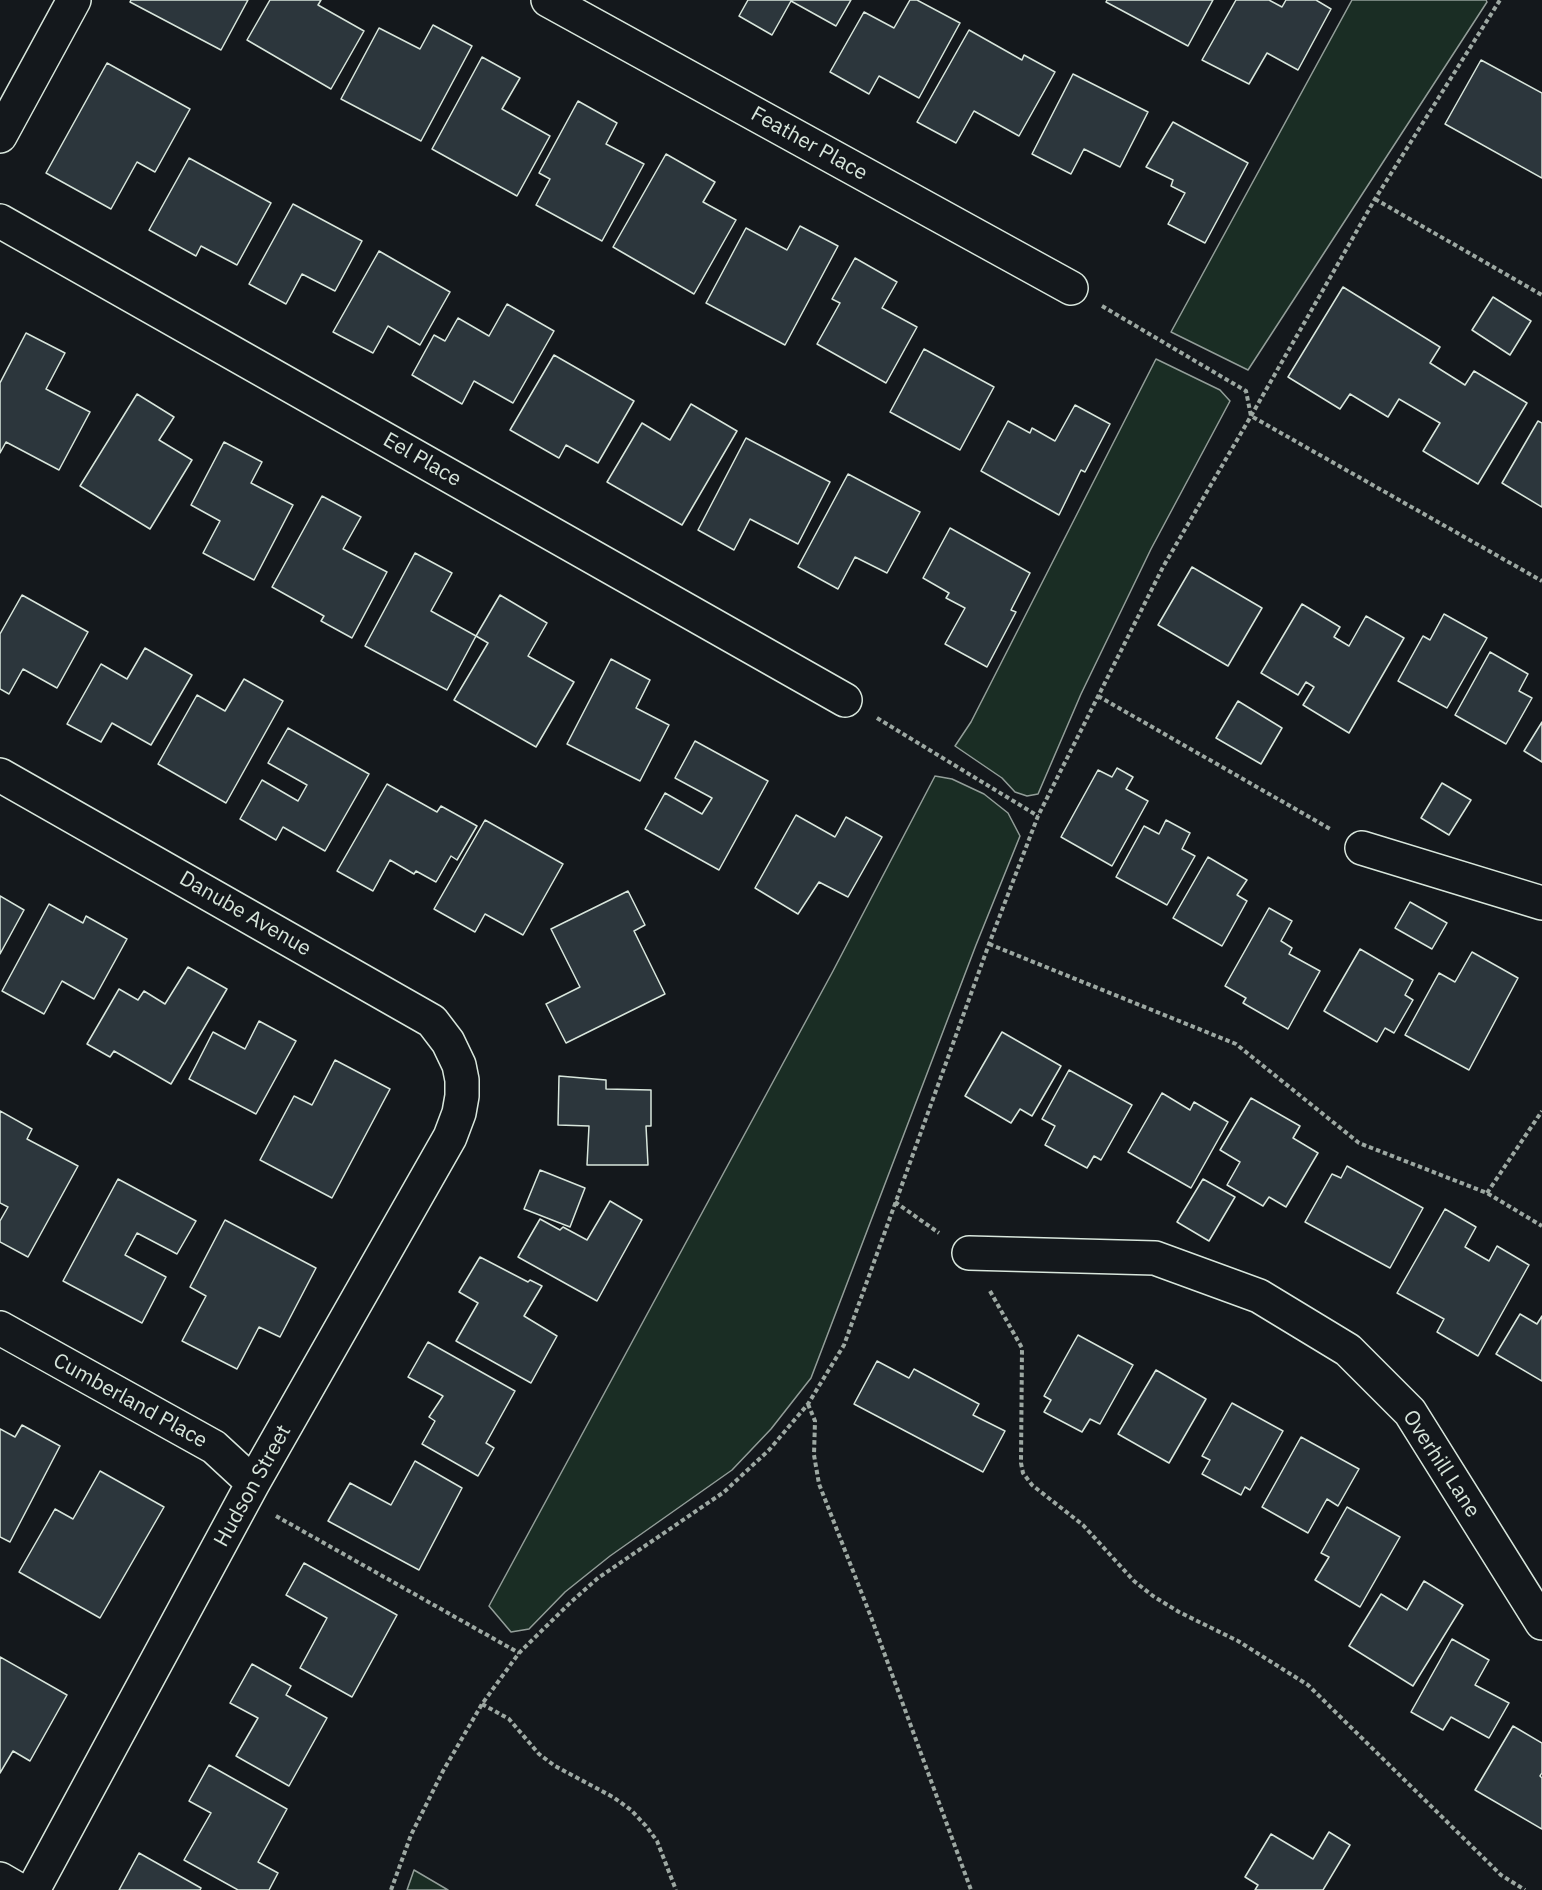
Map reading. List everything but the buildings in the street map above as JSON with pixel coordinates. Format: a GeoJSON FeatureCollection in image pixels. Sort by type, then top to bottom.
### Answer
{"type":"FeatureCollection","features":[{"type":"Feature","properties":{"kind":"street"},"geometry":{"type":"LineString","coordinates":[[0,136],[74,0]]}},
{"type":"Feature","properties":{"kind":"street","name":"Feather Place"},"geometry":{"type":"LineString","coordinates":[[548,0],[1071,288]]}},
{"type":"Feature","properties":{"kind":"street","name":"Eel Place"},"geometry":{"type":"LineString","coordinates":[[0,221],[845,700]]}},
{"type":"Feature","properties":{"kind":"street","name":"Danube Avenue"},"geometry":{"type":"LineString","coordinates":[[0,775],[432,1021],[448,1041],[459,1065],[462,1080]]}},
{"type":"Feature","properties":{"kind":"street"},"geometry":{"type":"LineString","coordinates":[[1362,848],[1542,903]]}},
{"type":"Feature","properties":{"kind":"street","name":"Hudson Street"},"geometry":{"type":"LineString","coordinates":[[33,1890],[253,1483],[450,1137],[459,1113],[462,1080]]}},
{"type":"Feature","properties":{"kind":"street","name":"Overhill Lane"},"geometry":{"type":"LineString","coordinates":[[969,1253],[1155,1258],[1259,1296],[1348,1350],[1410,1412],[1542,1623]]}},
{"type":"Feature","properties":{"kind":"street","name":"Cumberland Place"},"geometry":{"type":"LineString","coordinates":[[0,1328],[214,1447],[253,1483]]}},
{"type":"Feature","properties":{"kind":"street"},"geometry":{"type":"LineString","coordinates":[[0,1879],[20,1890]]}},
{"type":"Feature","properties":{"kind":"path"},"geometry":{"type":"LineString","coordinates":[[391,1890],[411,1835],[443,1771],[482,1704],[519,1653],[598,1578],[724,1492],[769,1450],[808,1404],[844,1345],[989,944],[1038,816],[1163,567],[1375,199],[1500,0]]}},
{"type":"Feature","properties":{"kind":"path"},"geometry":{"type":"LineString","coordinates":[[1375,199],[1542,295]]}},
{"type":"Feature","properties":{"kind":"path"},"geometry":{"type":"LineString","coordinates":[[1071,288],[1246,391],[1251,416],[1542,581]]}},
{"type":"Feature","properties":{"kind":"path"},"geometry":{"type":"LineString","coordinates":[[1098,696],[1362,848]]}},
{"type":"Feature","properties":{"kind":"path"},"geometry":{"type":"LineString","coordinates":[[845,700],[1038,816]]}},
{"type":"Feature","properties":{"kind":"path"},"geometry":{"type":"LineString","coordinates":[[989,944],[1236,1044],[1359,1143],[1487,1193],[1542,1226]]}},
{"type":"Feature","properties":{"kind":"path"},"geometry":{"type":"LineString","coordinates":[[1487,1193],[1542,1111]]}},
{"type":"Feature","properties":{"kind":"path"},"geometry":{"type":"LineString","coordinates":[[895,1202],[969,1253],[1022,1348],[1021,1463],[1023,1473],[1032,1485],[1083,1526],[1134,1581],[1153,1596],[1179,1612],[1238,1641],[1308,1685],[1501,1875],[1525,1890]]}},
{"type":"Feature","properties":{"kind":"path"},"geometry":{"type":"LineString","coordinates":[[808,1404],[815,1421],[814,1455],[819,1484],[871,1617],[971,1890]]}},
{"type":"Feature","properties":{"kind":"path"},"geometry":{"type":"LineString","coordinates":[[253,1483],[273,1514],[519,1653]]}},
{"type":"Feature","properties":{"kind":"path"},"geometry":{"type":"LineString","coordinates":[[482,1704],[509,1719],[539,1754],[555,1766],[613,1797],[631,1810],[657,1840],[676,1890]]}},
{"type":"Feature","properties":{"kind":"green space"},"geometry":{"type":"Polygon","coordinates":[[[1352,0],[1486,0],[1487,2],[1248,370],[1171,332],[1352,0]]]}},
{"type":"Feature","properties":{"kind":"green space"},"geometry":{"type":"Polygon","coordinates":[[[1156,359],[1220,390],[1230,401],[1151,549],[1081,694],[1038,794],[1027,796],[1015,792],[1002,778],[955,746],[971,722],[1156,359]]]}},
{"type":"Feature","properties":{"kind":"green space"},"geometry":{"type":"Polygon","coordinates":[[[935,776],[952,779],[984,794],[1008,813],[1020,836],[976,945],[811,1378],[771,1429],[732,1470],[610,1556],[565,1592],[529,1629],[511,1632],[489,1606],[833,971],[935,776]]]}},
{"type":"Feature","properties":{"kind":"green space"},"geometry":{"type":"Polygon","coordinates":[[[414,1870],[448,1890],[407,1890],[414,1870]]]}}]}
